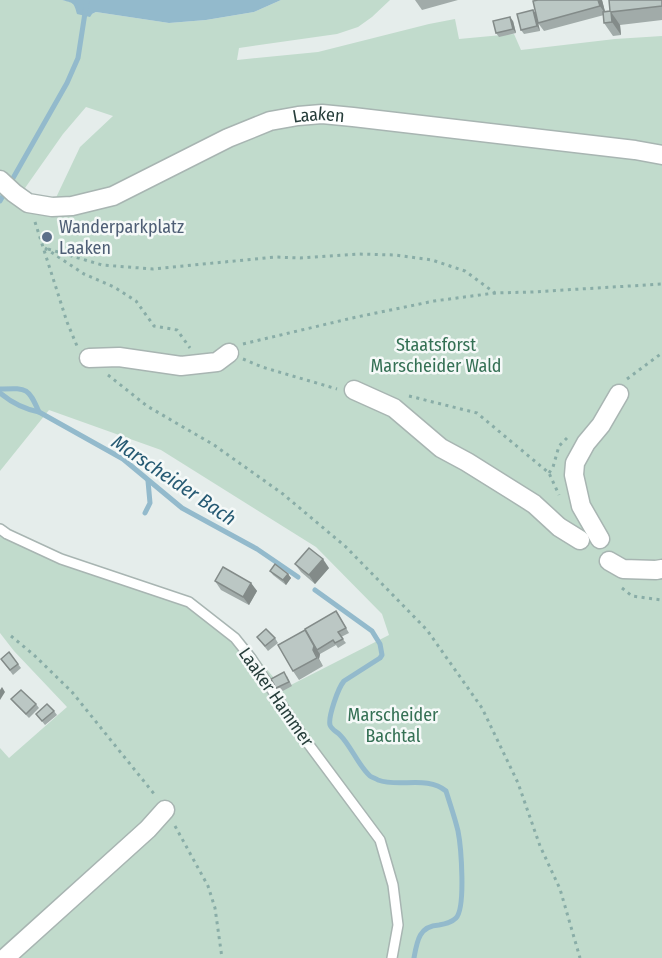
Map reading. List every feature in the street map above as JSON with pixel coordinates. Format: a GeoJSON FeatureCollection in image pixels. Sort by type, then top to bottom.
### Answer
{"type":"FeatureCollection","features":[{"type":"Feature","properties":{"kind":"street","name":"Laaken"},"geometry":{"type":"LineString","coordinates":[[21,198],[52,207],[72,206],[113,196],[228,138],[270,121],[322,114],[662,155]]}},
{"type":"Feature","properties":{"kind":"street"},"geometry":{"type":"LineString","coordinates":[[0,180],[21,198]]}},
{"type":"Feature","properties":{"kind":"street"},"geometry":{"type":"LineString","coordinates":[[89,358],[119,357],[181,366],[217,362],[229,353]]}},
{"type":"Feature","properties":{"kind":"street"},"geometry":{"type":"LineString","coordinates":[[354,390],[394,408],[441,448],[534,504],[559,527],[580,540]]}},
{"type":"Feature","properties":{"kind":"street"},"geometry":{"type":"LineString","coordinates":[[600,539],[581,506],[574,475],[575,463],[586,442],[601,424],[619,394]]}},
{"type":"Feature","properties":{"kind":"street"},"geometry":{"type":"LineString","coordinates":[[609,561],[623,569],[662,569]]}},
{"type":"Feature","properties":{"kind":"street"},"geometry":{"type":"LineString","coordinates":[[5,958],[148,829],[165,810]]}},
{"type":"Feature","properties":{"kind":"lane","name":"Laaker Hammer"},"geometry":{"type":"LineString","coordinates":[[0,529],[62,559],[189,602],[235,638],[251,658],[301,734],[380,840],[393,885],[398,925],[392,958]]}},
{"type":"Feature","properties":{"kind":"path"},"geometry":{"type":"LineString","coordinates":[[21,198],[44,247],[67,322],[77,346],[101,369],[147,406],[214,445],[283,494],[346,547],[427,630],[482,708],[518,783],[540,846],[560,889],[580,958]]}},
{"type":"Feature","properties":{"kind":"path"},"geometry":{"type":"LineString","coordinates":[[44,247],[102,265],[153,269],[275,257],[395,255],[432,261],[465,271],[495,293]]}},
{"type":"Feature","properties":{"kind":"path"},"geometry":{"type":"LineString","coordinates":[[229,353],[240,344],[434,301],[495,293],[662,284]]}},
{"type":"Feature","properties":{"kind":"path"},"geometry":{"type":"LineString","coordinates":[[10,636],[34,655],[72,692],[165,810],[208,886],[215,908],[222,958]]}},
{"type":"Feature","properties":{"kind":"green space","name":"Staatsforst Marscheider Wald"},"geometry":{"type":"Polygon","coordinates":[[[0,0],[62,0],[72,2],[92,14],[96,12],[169,23],[254,12],[281,0],[390,0],[358,27],[337,34],[239,48],[237,60],[318,52],[455,19],[459,39],[514,34],[521,50],[662,36],[662,958],[0,958],[0,748],[9,758],[67,707],[0,633],[0,534],[53,561],[175,602],[177,600],[260,661],[283,689],[389,635],[382,614],[316,547],[161,450],[49,410],[0,471],[0,0]],[[86,107],[63,134],[25,188],[20,190],[53,204],[80,147],[113,116],[86,107]]]}},
{"type":"Feature","properties":{"kind":"water"},"geometry":{"type":"Polygon","coordinates":[[[62,0],[281,0],[254,12],[169,23],[96,12],[90,17],[77,14],[72,4],[62,0]]]}},
{"type":"Feature","properties":{"kind":"building"},"geometry":{"type":"Polygon","coordinates":[[[598,0],[600,6],[538,23],[533,1],[598,0]]]}},
{"type":"Feature","properties":{"kind":"building"},"geometry":{"type":"Polygon","coordinates":[[[609,0],[662,0],[662,6],[611,12],[612,22],[604,23],[603,12],[610,11],[609,0]]]}},
{"type":"Feature","properties":{"kind":"building"},"geometry":{"type":"Polygon","coordinates":[[[533,10],[537,26],[521,30],[517,14],[533,10]]]}},
{"type":"Feature","properties":{"kind":"building"},"geometry":{"type":"Polygon","coordinates":[[[510,17],[513,29],[496,33],[493,21],[510,17]]]}},
{"type":"Feature","properties":{"kind":"building"},"geometry":{"type":"Polygon","coordinates":[[[309,548],[323,559],[309,575],[295,564],[309,548]]]}},
{"type":"Feature","properties":{"kind":"building"},"geometry":{"type":"Polygon","coordinates":[[[275,564],[288,574],[283,580],[270,571],[275,564]]]}},
{"type":"Feature","properties":{"kind":"building"},"geometry":{"type":"Polygon","coordinates":[[[223,567],[251,583],[243,597],[215,581],[223,567]]]}},
{"type":"Feature","properties":{"kind":"building"},"geometry":{"type":"Polygon","coordinates":[[[336,611],[346,628],[338,632],[343,639],[335,643],[333,640],[317,650],[305,629],[336,611]]]}},
{"type":"Feature","properties":{"kind":"building"},"geometry":{"type":"Polygon","coordinates":[[[266,629],[275,638],[265,646],[257,637],[266,629]]]}},
{"type":"Feature","properties":{"kind":"building"},"geometry":{"type":"Polygon","coordinates":[[[305,630],[314,646],[313,650],[317,658],[293,671],[278,645],[305,630]]]}},
{"type":"Feature","properties":{"kind":"building"},"geometry":{"type":"Polygon","coordinates":[[[9,652],[18,664],[10,670],[1,659],[9,652]]]}},
{"type":"Feature","properties":{"kind":"building"},"geometry":{"type":"Polygon","coordinates":[[[284,672],[289,682],[276,688],[271,679],[284,672]]]}},
{"type":"Feature","properties":{"kind":"building"},"geometry":{"type":"Polygon","coordinates":[[[21,690],[36,704],[26,714],[11,699],[21,690]]]}},
{"type":"Feature","properties":{"kind":"building"},"geometry":{"type":"Polygon","coordinates":[[[47,704],[54,711],[42,721],[36,714],[47,704]]]}},
{"type":"Feature","properties":{"kind":"waterway","name":"Marscheider Bach"},"geometry":{"type":"LineString","coordinates":[[0,201],[67,83],[78,58],[87,0]]}},
{"type":"Feature","properties":{"kind":"waterway"},"geometry":{"type":"LineString","coordinates":[[0,389],[26,391],[39,412]]}},
{"type":"Feature","properties":{"kind":"waterway","name":"Marscheider Bach"},"geometry":{"type":"LineString","coordinates":[[0,393],[14,403],[39,412],[123,459],[182,508],[257,549],[298,577]]}},
{"type":"Feature","properties":{"kind":"waterway"},"geometry":{"type":"LineString","coordinates":[[145,513],[150,503],[148,481]]}},
{"type":"Feature","properties":{"kind":"waterway","name":"Marscheider Bach"},"geometry":{"type":"LineString","coordinates":[[315,590],[372,631],[380,644],[382,655],[344,681],[332,709],[331,726],[344,739],[362,766],[378,780],[430,784],[446,791],[457,826],[462,876],[459,912],[452,921],[423,931],[418,940],[414,958]]}},
{"type":"Feature","properties":{"kind":"place","name":"Wanderparkplatz Laaken"},"geometry":{"type":"Point","coordinates":[47,237]}},
{"type":"Feature","properties":{"kind":"park label","name":"Marscheider Bachtal"},"geometry":{"type":"Point","coordinates":[393,725]}}]}
